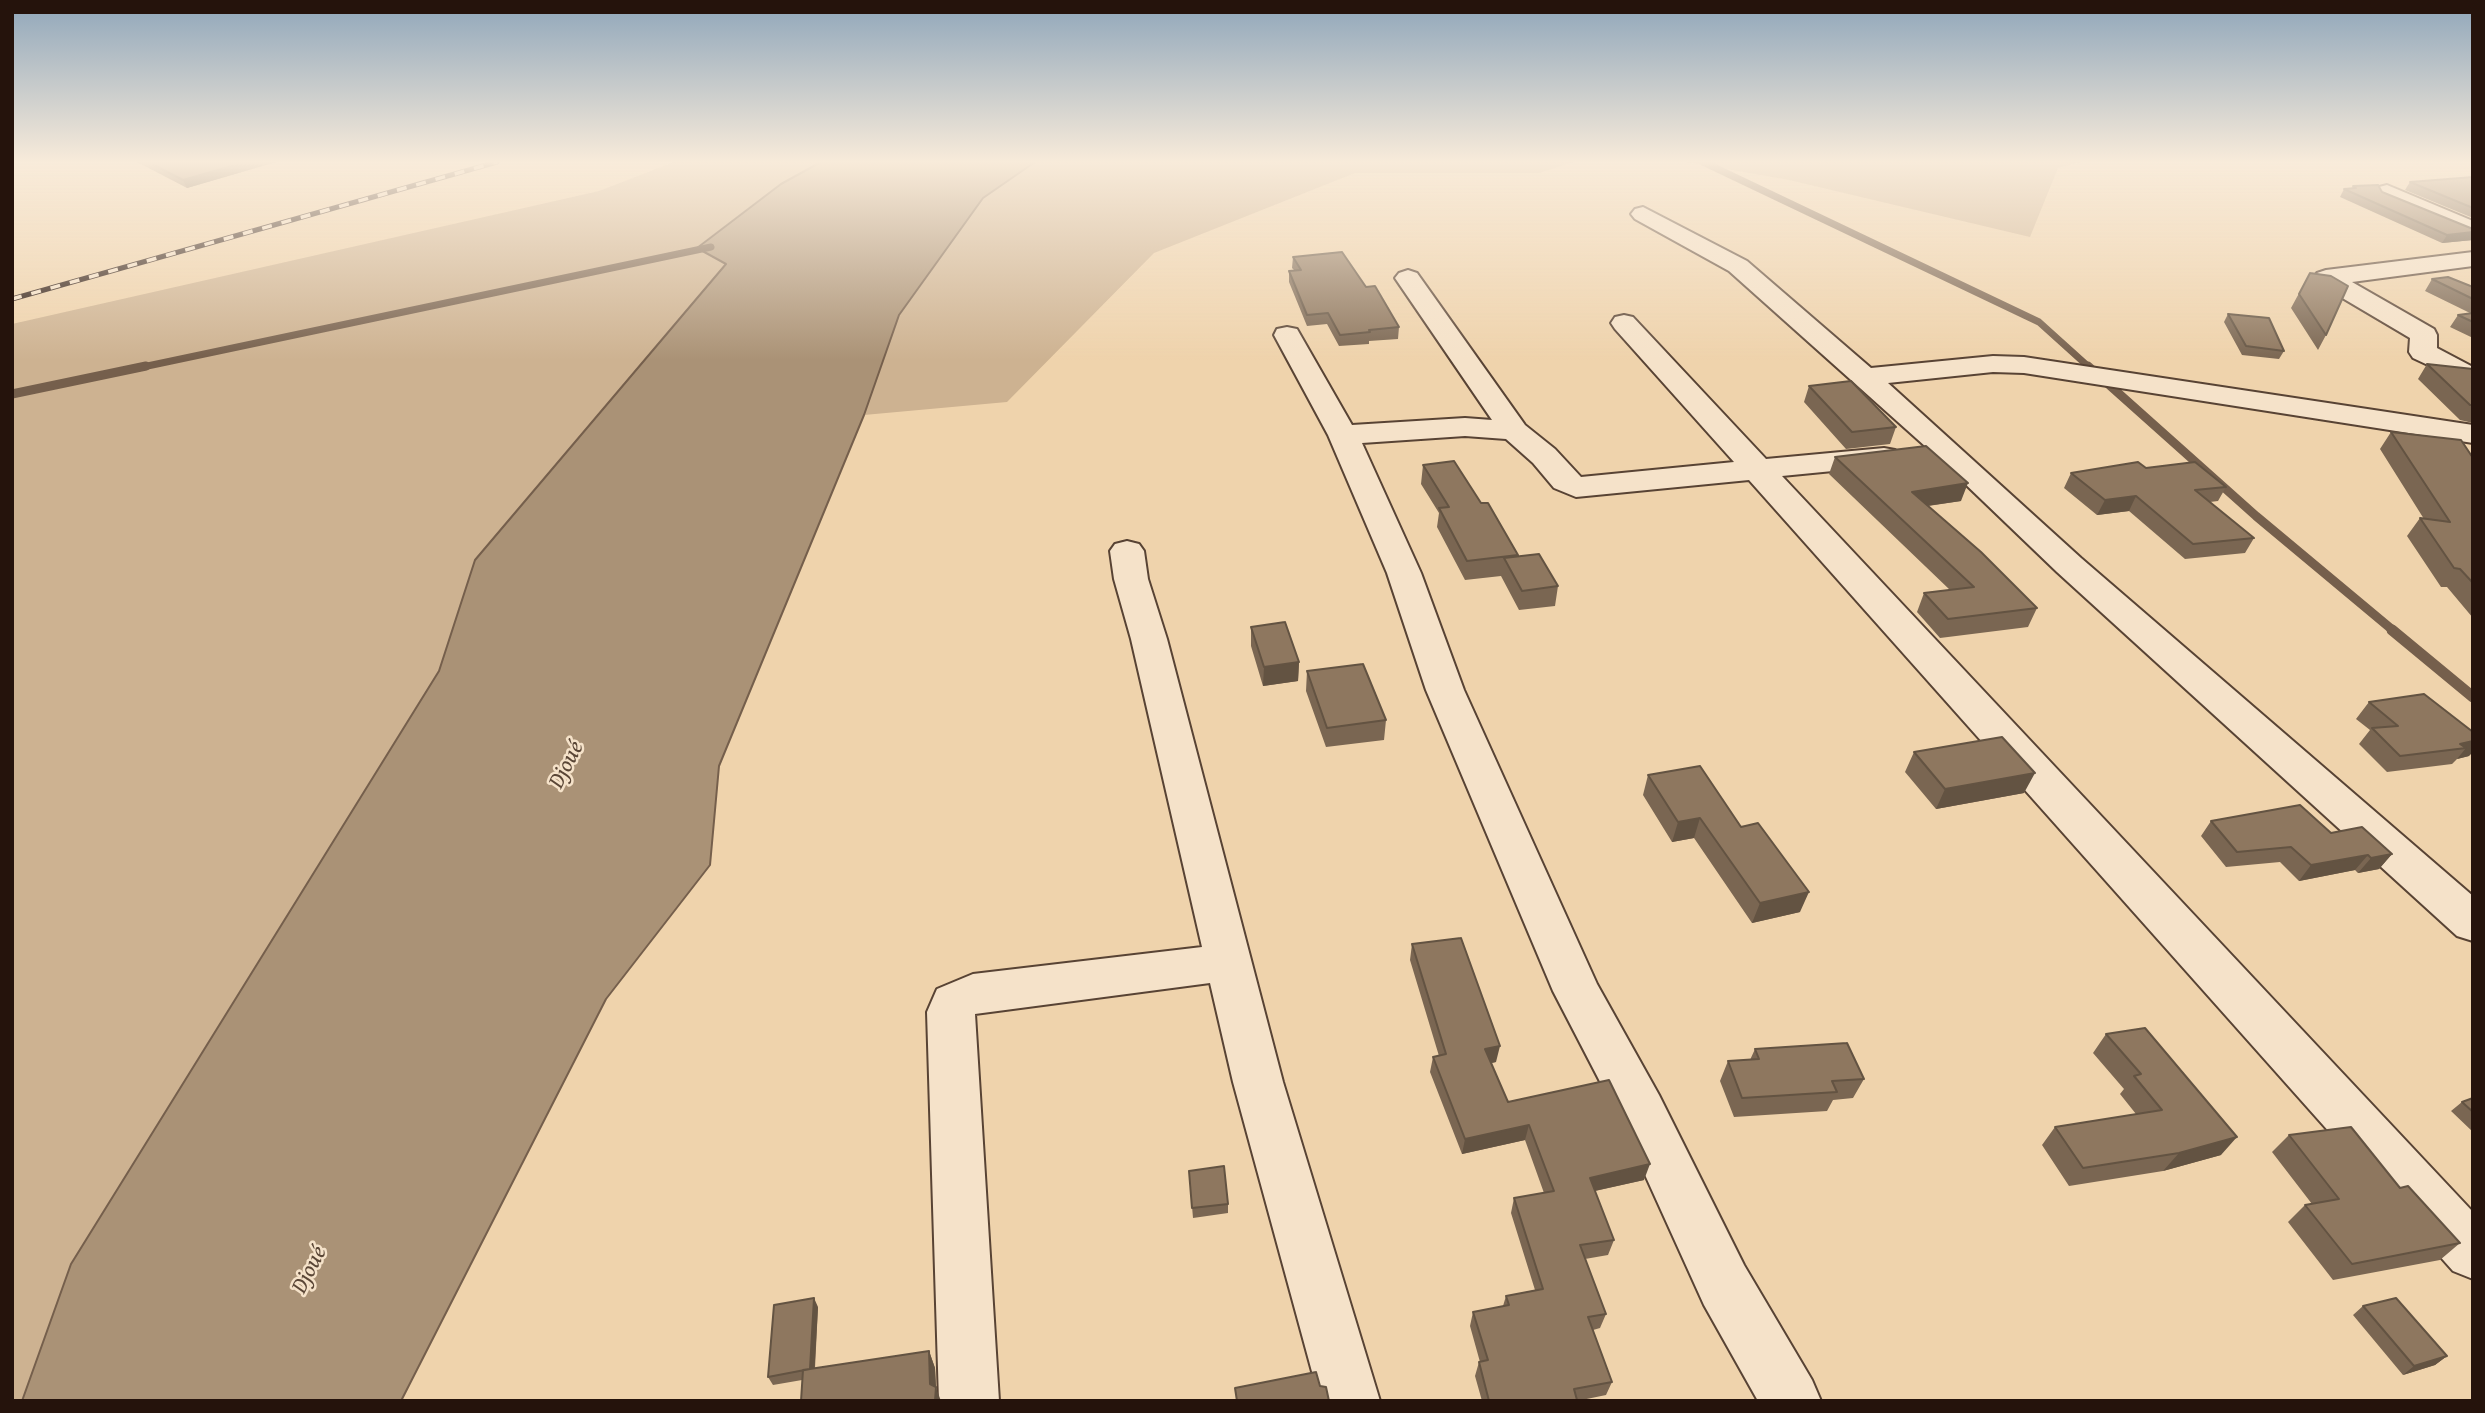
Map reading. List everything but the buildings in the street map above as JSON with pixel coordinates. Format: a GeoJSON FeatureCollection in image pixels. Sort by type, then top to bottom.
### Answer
{"type":"FeatureCollection","features":[{"type":"Feature","properties":{"kind":"street"},"geometry":{"type":"LineString","coordinates":[[1669,228],[1738,265],[1946,449],[2069,565],[2473,923]]}},
{"type":"Feature","properties":{"kind":"street"},"geometry":{"type":"LineString","coordinates":[[2473,258],[2326,278],[2424,335],[2423,352],[2473,378]]}},
{"type":"Feature","properties":{"kind":"street"},"geometry":{"type":"LineString","coordinates":[[2418,267],[2462,287]]}},
{"type":"Feature","properties":{"kind":"street"},"geometry":{"type":"LineString","coordinates":[[1408,278],[1514,431],[1544,456],[1565,481],[1576,487],[1946,449]]}},
{"type":"Feature","properties":{"kind":"street"},"geometry":{"type":"LineString","coordinates":[[1623,323],[2473,1252]]}},
{"type":"Feature","properties":{"kind":"street"},"geometry":{"type":"LineString","coordinates":[[1287,335],[1343,435],[1404,573],[1444,690],[1577,991],[1641,1111],[1724,1285],[1791,1401]]}},
{"type":"Feature","properties":{"kind":"street"},"geometry":{"type":"LineString","coordinates":[[1864,377],[1993,364],[2024,365],[2473,434]]}},
{"type":"Feature","properties":{"kind":"street"},"geometry":{"type":"LineString","coordinates":[[1343,435],[1465,427],[1514,431]]}},
{"type":"Feature","properties":{"kind":"street"},"geometry":{"type":"LineString","coordinates":[[1127,551],[1130,579],[1152,651],[1258,1082],[1350,1401]]}},
{"type":"Feature","properties":{"kind":"street"},"geometry":{"type":"LineString","coordinates":[[969,1401],[951,1012],[954,1003],[973,994],[1229,962]]}},
{"type":"Feature","properties":{"kind":"shaded area"},"geometry":{"type":"Polygon","coordinates":[[[436,228],[722,228],[697,247],[726,264],[475,560],[439,671],[71,1264],[22,1401],[12,1401],[12,324],[436,228]]]}},
{"type":"Feature","properties":{"kind":"shaded area"},"geometry":{"type":"Polygon","coordinates":[[[962,228],[1217,228],[1154,253],[1007,402],[864,415],[899,315],[962,228]]]}},
{"type":"Feature","properties":{"kind":"shaded area"},"geometry":{"type":"Polygon","coordinates":[[[1992,228],[2034,228],[2030,237],[1992,228]]]}},
{"type":"Feature","properties":{"kind":"water","name":"Djoué"},"geometry":{"type":"Polygon","coordinates":[[[723,228],[962,228],[899,315],[864,415],[719,766],[710,865],[606,999],[401,1401],[22,1401],[71,1264],[439,671],[475,560],[726,264],[697,248],[723,228]]]}},
{"type":"Feature","properties":{"kind":"waterway"},"geometry":{"type":"LineString","coordinates":[[1841,228],[2039,322],[2090,368]]}},
{"type":"Feature","properties":{"kind":"waterway"},"geometry":{"type":"LineString","coordinates":[[138,368],[711,247]]}},
{"type":"Feature","properties":{"kind":"waterway"},"geometry":{"type":"LineString","coordinates":[[12,394],[146,366]]}},
{"type":"Feature","properties":{"kind":"waterway"},"geometry":{"type":"LineString","coordinates":[[2088,366],[2256,516],[2395,632]]}},
{"type":"Feature","properties":{"kind":"waterway"},"geometry":{"type":"LineString","coordinates":[[2392,630],[2473,697]]}},
{"type":"Feature","properties":{"kind":"railway"},"geometry":{"type":"LineString","coordinates":[[12,299],[264,228]]}}]}
